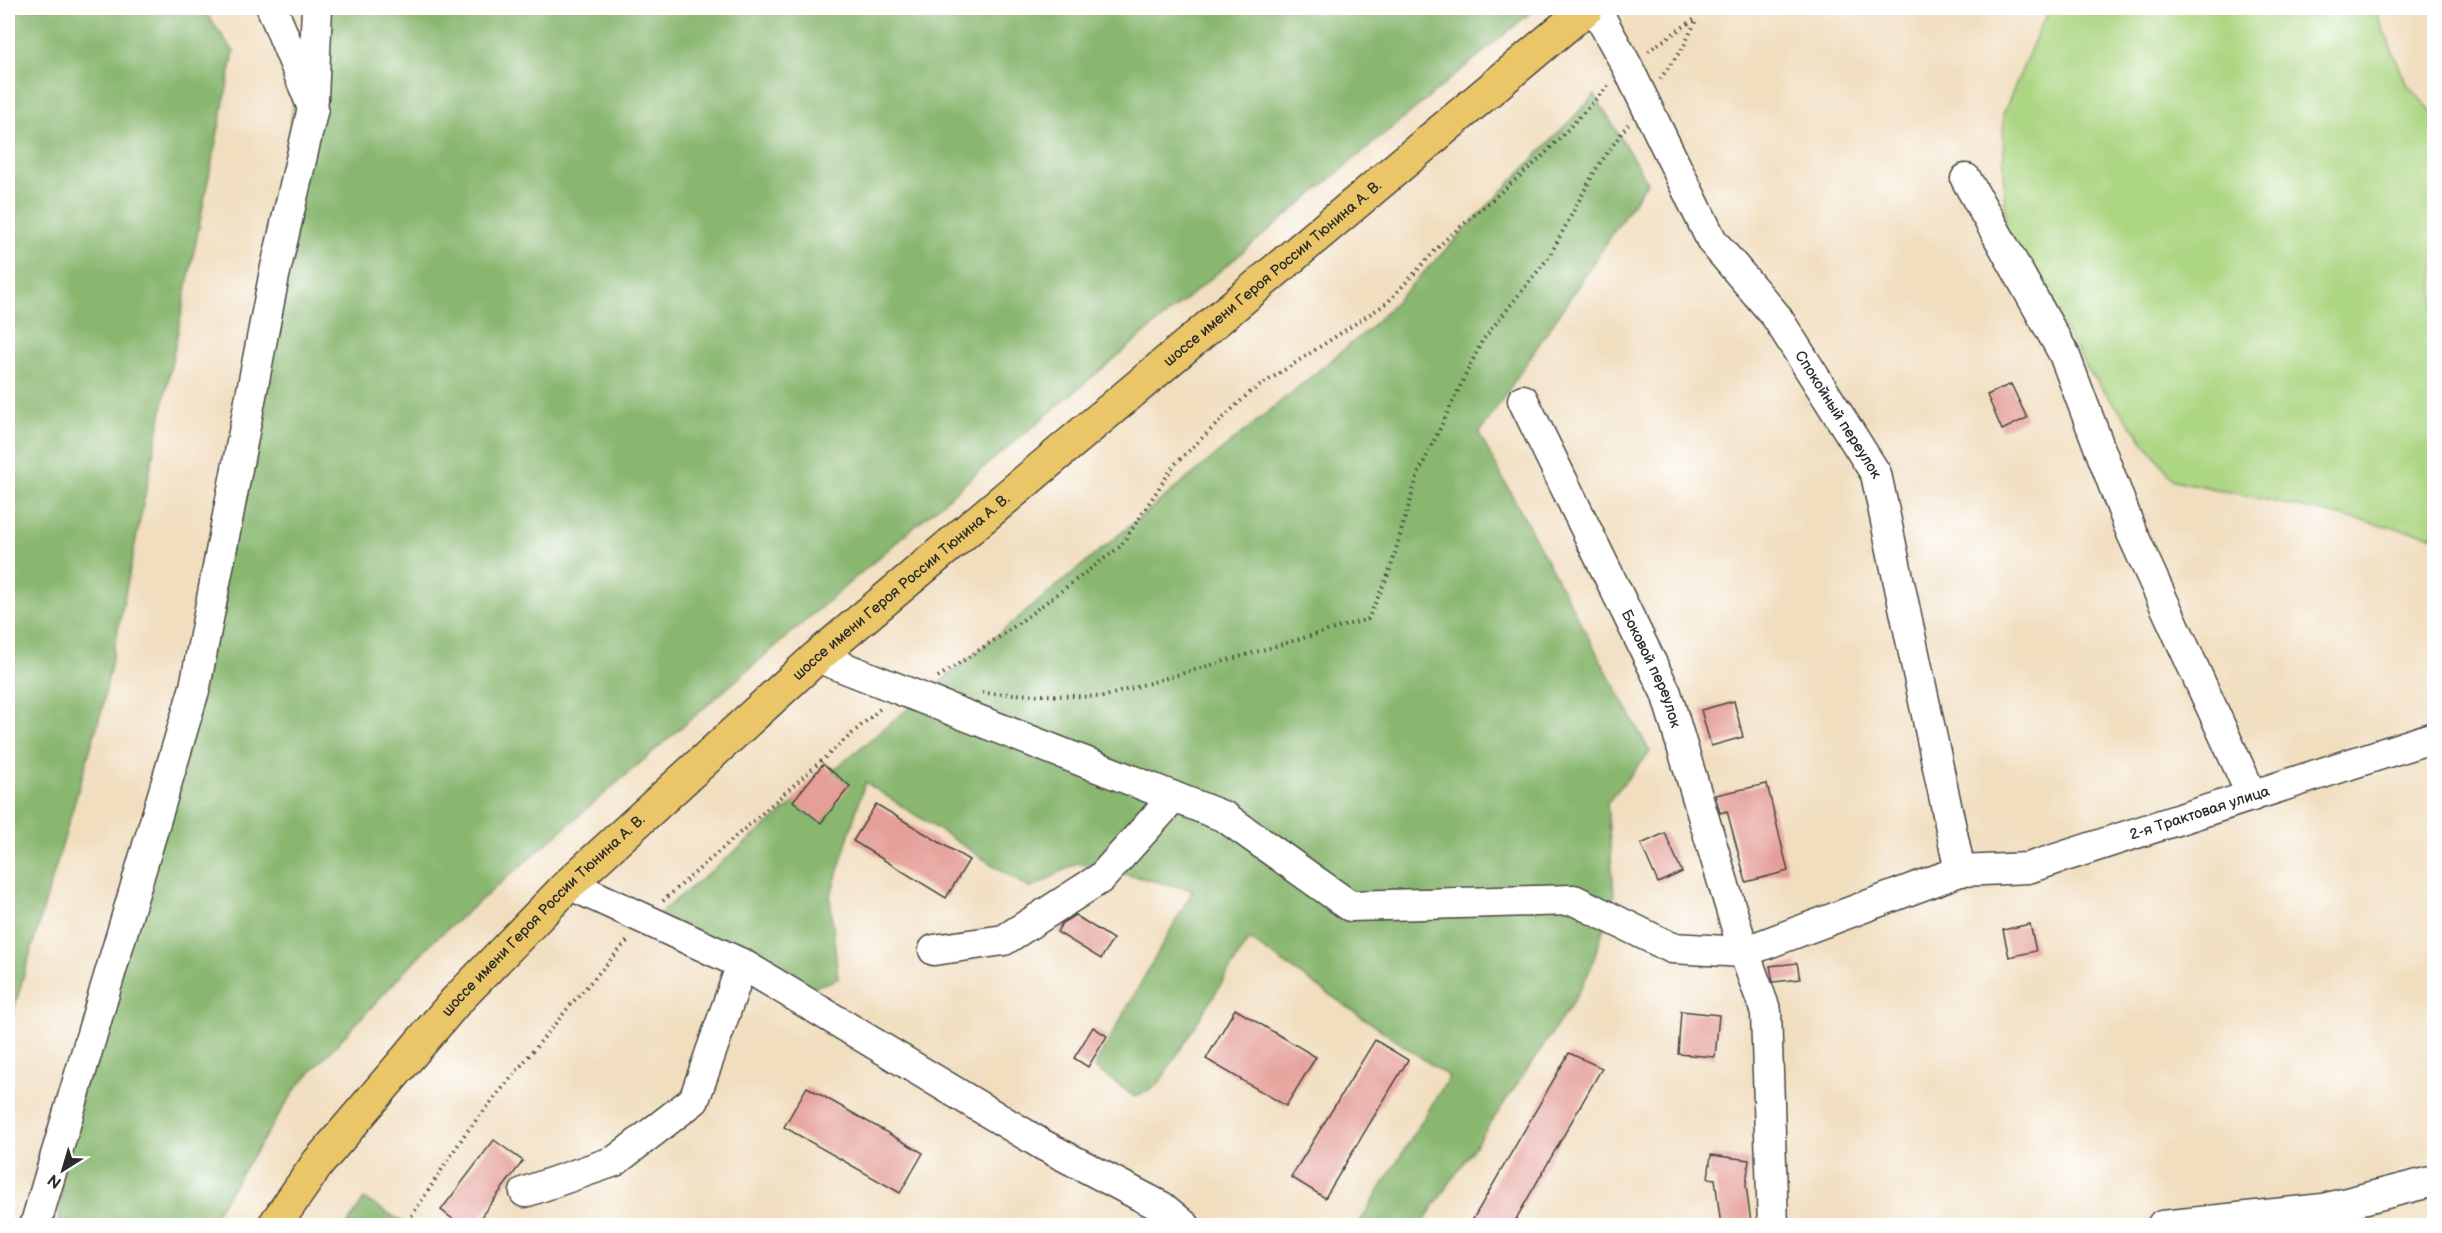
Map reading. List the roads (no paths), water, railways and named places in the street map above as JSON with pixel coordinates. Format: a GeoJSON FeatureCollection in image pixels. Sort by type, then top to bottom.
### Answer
{"type":"FeatureCollection","features":[{"type":"Feature","properties":{"kind":"main road","name":"шоссе имени Героя России Тюнина А. В."},"geometry":{"type":"LineString","coordinates":[[274,1226],[318,1163],[448,1010],[570,884],[817,657],[1587,8]]}},
{"type":"Feature","properties":{"kind":"street"},"geometry":{"type":"LineString","coordinates":[[272,8],[313,108]]}},
{"type":"Feature","properties":{"kind":"street"},"geometry":{"type":"LineString","coordinates":[[35,1226],[195,687],[274,276],[313,108],[317,8]]}},
{"type":"Feature","properties":{"kind":"street","name":"Спокойный переулок"},"geometry":{"type":"LineString","coordinates":[[1595,8],[1627,66],[1712,241],[1776,316],[1876,474],[1960,871]]}},
{"type":"Feature","properties":{"kind":"street"},"geometry":{"type":"LineString","coordinates":[[1966,179],[2064,354],[2131,531],[2252,796]]}},
{"type":"Feature","properties":{"kind":"street","name":"Боковой переулок"},"geometry":{"type":"LineString","coordinates":[[1523,400],[1666,693],[1744,952],[1766,1012],[1773,1226]]}},
{"type":"Feature","properties":{"kind":"street"},"geometry":{"type":"LineString","coordinates":[[817,657],[1225,817],[1350,906],[1574,900],[1672,948],[1744,952]]}},
{"type":"Feature","properties":{"kind":"street","name":"2-я Трактовая улица"},"geometry":{"type":"LineString","coordinates":[[1744,952],[1960,871],[2028,868],[2434,737]]}},
{"type":"Feature","properties":{"kind":"street"},"geometry":{"type":"LineString","coordinates":[[934,950],[1004,940],[1101,878],[1174,797]]}},
{"type":"Feature","properties":{"kind":"street"},"geometry":{"type":"LineString","coordinates":[[570,884],[742,964],[1043,1145],[1161,1206],[1185,1226]]}},
{"type":"Feature","properties":{"kind":"street"},"geometry":{"type":"LineString","coordinates":[[525,1192],[615,1161],[694,1100],[742,964]]}},
{"type":"Feature","properties":{"kind":"street"},"geometry":{"type":"LineString","coordinates":[[2162,1226],[2319,1218],[2434,1181]]}}]}
